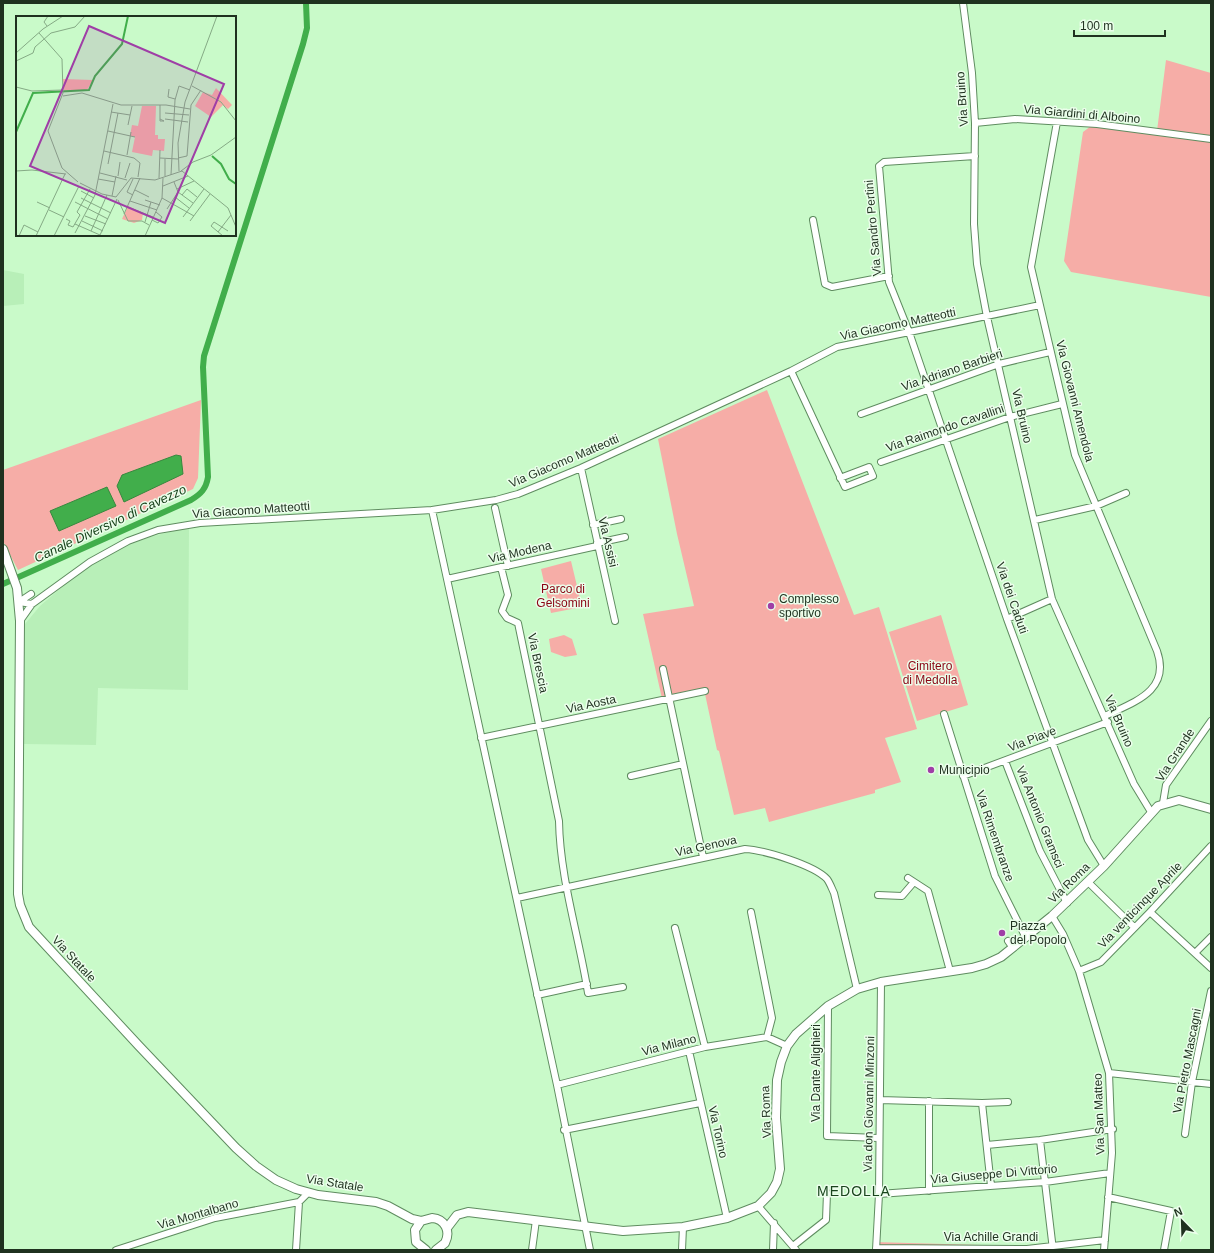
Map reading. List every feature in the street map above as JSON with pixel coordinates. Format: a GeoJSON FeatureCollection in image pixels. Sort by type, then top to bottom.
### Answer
{"type":"FeatureCollection","features":[{"type":"Feature","properties":{"kind":"main road","name":"Via Statale"},"geometry":{"type":"LineString","coordinates":[[3,548],[8,571],[16,587],[20,621],[18,894],[24,917],[38,938],[246,1158],[276,1180],[308,1193],[376,1202],[388,1206],[406,1216],[421,1221]]}},
{"type":"Feature","properties":{"kind":"main road"},"geometry":{"type":"LineString","coordinates":[[1162,803],[1178,800],[1211,809]]}},
{"type":"Feature","properties":{"kind":"main road","name":"Via Roma"},"geometry":{"type":"LineString","coordinates":[[421,1221],[428,1218],[439,1220],[454,1218],[468,1212],[623,1231],[683,1227],[728,1218],[758,1206],[771,1193],[780,1169],[776,1097],[781,1062],[787,1046],[807,1022],[828,1006],[857,989],[881,982],[986,964],[1001,957],[1010,944],[1026,938],[1067,903],[1104,866],[1151,812],[1162,803]]}},
{"type":"Feature","properties":{"kind":"main road","name":"Via Statale"},"geometry":{"type":"LineString","coordinates":[[406,1216],[415,1230]]}},
{"type":"Feature","properties":{"kind":"main road"},"geometry":{"type":"LineString","coordinates":[[439,1250],[447,1240],[447,1228],[454,1218]]}},
{"type":"Feature","properties":{"kind":"main road"},"geometry":{"type":"LineString","coordinates":[[439,1220],[447,1228]]}},
{"type":"Feature","properties":{"kind":"main road"},"geometry":{"type":"LineString","coordinates":[[421,1221],[415,1230],[415,1239],[418,1248],[426,1250]]}},
{"type":"Feature","properties":{"kind":"street","name":"Via Bruino"},"geometry":{"type":"LineString","coordinates":[[963,3],[972,73],[975,123],[974,224],[976,264],[1052,599],[1108,722],[1134,784],[1151,812]]}},
{"type":"Feature","properties":{"kind":"street","name":"Via Giardini di Alboino"},"geometry":{"type":"LineString","coordinates":[[975,123],[1015,119],[1097,124],[1211,140]]}},
{"type":"Feature","properties":{"kind":"street","name":"Via Giovanni Amendola"},"geometry":{"type":"LineString","coordinates":[[1057,122],[1031,267],[1075,455],[1157,651],[1161,670],[1158,680],[1143,696],[1105,716]]}},
{"type":"Feature","properties":{"kind":"street","name":"Via Sandro Pertini"},"geometry":{"type":"LineString","coordinates":[[909,332],[889,282],[879,166],[884,162],[975,156]]}},
{"type":"Feature","properties":{"kind":"street"},"geometry":{"type":"LineString","coordinates":[[813,220],[825,284],[832,287],[888,276]]}},
{"type":"Feature","properties":{"kind":"street","name":"Via Giacomo Matteotti"},"geometry":{"type":"LineString","coordinates":[[20,621],[32,604],[43,595],[110,550],[158,530],[200,523],[432,510],[489,502],[518,494],[580,468],[791,371],[837,347],[1040,305]]}},
{"type":"Feature","properties":{"kind":"street","name":"Via dei Caduti"},"geometry":{"type":"LineString","coordinates":[[909,332],[1007,619],[1054,743],[1088,840],[1104,866]]}},
{"type":"Feature","properties":{"kind":"street","name":"Via Adriano Barbieri"},"geometry":{"type":"LineString","coordinates":[[861,414],[928,388],[999,364],[1050,352]]}},
{"type":"Feature","properties":{"kind":"street"},"geometry":{"type":"LineString","coordinates":[[791,371],[840,478],[845,487],[873,476],[869,466],[840,478]]}},
{"type":"Feature","properties":{"kind":"street","name":"Via Raimondo Cavallini"},"geometry":{"type":"LineString","coordinates":[[881,462],[1010,417],[1062,404]]}},
{"type":"Feature","properties":{"kind":"street","name":"Via Assisi"},"geometry":{"type":"LineString","coordinates":[[580,468],[615,621]]}},
{"type":"Feature","properties":{"kind":"street"},"geometry":{"type":"LineString","coordinates":[[1035,520],[1096,506],[1126,493]]}},
{"type":"Feature","properties":{"kind":"street"},"geometry":{"type":"LineString","coordinates":[[495,508],[504,566]]}},
{"type":"Feature","properties":{"kind":"street"},"geometry":{"type":"LineString","coordinates":[[432,510],[557,1085],[564,1130],[590,1250]]}},
{"type":"Feature","properties":{"kind":"street"},"geometry":{"type":"LineString","coordinates":[[593,525],[621,519]]}},
{"type":"Feature","properties":{"kind":"street","name":"Via Modena"},"geometry":{"type":"LineString","coordinates":[[447,580],[625,537]]}},
{"type":"Feature","properties":{"kind":"street","name":"Via Brescia"},"geometry":{"type":"LineString","coordinates":[[504,566],[508,595],[502,611],[507,618],[518,623],[540,726]]}},
{"type":"Feature","properties":{"kind":"street"},"geometry":{"type":"LineString","coordinates":[[16,587],[31,594],[43,595]]}},
{"type":"Feature","properties":{"kind":"street"},"geometry":{"type":"LineString","coordinates":[[18,602],[31,594]]}},
{"type":"Feature","properties":{"kind":"street"},"geometry":{"type":"LineString","coordinates":[[1007,619],[1052,599]]}},
{"type":"Feature","properties":{"kind":"street"},"geometry":{"type":"LineString","coordinates":[[18,602],[32,604]]}},
{"type":"Feature","properties":{"kind":"street"},"geometry":{"type":"LineString","coordinates":[[663,669],[704,857]]}},
{"type":"Feature","properties":{"kind":"street","name":"Via Aosta"},"geometry":{"type":"LineString","coordinates":[[481,738],[705,691]]}},
{"type":"Feature","properties":{"kind":"street","name":"Via Rimembranze"},"geometry":{"type":"LineString","coordinates":[[944,714],[995,876],[1026,938]]}},
{"type":"Feature","properties":{"kind":"street","name":"Via Piave"},"geometry":{"type":"LineString","coordinates":[[964,776],[1108,722]]}},
{"type":"Feature","properties":{"kind":"street","name":"Via Grande"},"geometry":{"type":"LineString","coordinates":[[1162,803],[1166,785],[1211,722]]}},
{"type":"Feature","properties":{"kind":"street"},"geometry":{"type":"LineString","coordinates":[[540,726],[559,821],[559,838],[567,887],[588,993],[623,987]]}},
{"type":"Feature","properties":{"kind":"street","name":"Via Antonio Gramsci"},"geometry":{"type":"LineString","coordinates":[[1005,761],[1040,851],[1067,903]]}},
{"type":"Feature","properties":{"kind":"street"},"geometry":{"type":"LineString","coordinates":[[631,776],[683,764]]}},
{"type":"Feature","properties":{"kind":"street","name":"Via venticinque Aprile"},"geometry":{"type":"LineString","coordinates":[[1079,971],[1100,962],[1150,912],[1211,846]]}},
{"type":"Feature","properties":{"kind":"street","name":"Via Genova"},"geometry":{"type":"LineString","coordinates":[[517,898],[704,857],[745,849],[752,850],[803,864],[827,880],[834,893],[857,989]]}},
{"type":"Feature","properties":{"kind":"street"},"geometry":{"type":"LineString","coordinates":[[908,878],[928,891],[950,971]]}},
{"type":"Feature","properties":{"kind":"street"},"geometry":{"type":"LineString","coordinates":[[878,895],[902,896],[914,882]]}},
{"type":"Feature","properties":{"kind":"street"},"geometry":{"type":"LineString","coordinates":[[1088,882],[1134,927]]}},
{"type":"Feature","properties":{"kind":"street"},"geometry":{"type":"LineString","coordinates":[[751,912],[772,1018],[767,1037],[787,1046]]}},
{"type":"Feature","properties":{"kind":"street"},"geometry":{"type":"LineString","coordinates":[[1150,912],[1211,968]]}},
{"type":"Feature","properties":{"kind":"street","name":"Via San Matteo"},"geometry":{"type":"LineString","coordinates":[[1052,916],[1063,934],[1079,971],[1110,1073],[1113,1129],[1104,1250]]}},
{"type":"Feature","properties":{"kind":"street"},"geometry":{"type":"LineString","coordinates":[[675,928],[705,1047]]}},
{"type":"Feature","properties":{"kind":"street"},"geometry":{"type":"LineString","coordinates":[[1195,953],[1211,937]]}},
{"type":"Feature","properties":{"kind":"street","name":"Via don Giovanni Minzoni"},"geometry":{"type":"LineString","coordinates":[[876,1249],[879,1194],[878,1138],[880,1100],[881,982]]}},
{"type":"Feature","properties":{"kind":"street"},"geometry":{"type":"LineString","coordinates":[[537,995],[587,984]]}},
{"type":"Feature","properties":{"kind":"street","name":"Via Pietro Mascagni"},"geometry":{"type":"LineString","coordinates":[[1185,1134],[1192,1082],[1208,1021],[1211,991]]}},
{"type":"Feature","properties":{"kind":"street","name":"Via Dante Alighieri"},"geometry":{"type":"LineString","coordinates":[[828,1006],[826,1136],[878,1138]]}},
{"type":"Feature","properties":{"kind":"street","name":"Via Milano"},"geometry":{"type":"LineString","coordinates":[[557,1085],[705,1047],[767,1037]]}},
{"type":"Feature","properties":{"kind":"street","name":"Via Torino"},"geometry":{"type":"LineString","coordinates":[[689,1051],[728,1218]]}},
{"type":"Feature","properties":{"kind":"street"},"geometry":{"type":"LineString","coordinates":[[1110,1073],[1211,1084]]}},
{"type":"Feature","properties":{"kind":"street"},"geometry":{"type":"LineString","coordinates":[[880,1100],[982,1103],[1008,1102]]}},
{"type":"Feature","properties":{"kind":"street"},"geometry":{"type":"LineString","coordinates":[[929,1101],[929,1191]]}},
{"type":"Feature","properties":{"kind":"street"},"geometry":{"type":"LineString","coordinates":[[564,1130],[700,1103]]}},
{"type":"Feature","properties":{"kind":"street"},"geometry":{"type":"LineString","coordinates":[[982,1103],[991,1186]]}},
{"type":"Feature","properties":{"kind":"street"},"geometry":{"type":"LineString","coordinates":[[987,1144],[1040,1140],[1113,1129]]}},
{"type":"Feature","properties":{"kind":"street"},"geometry":{"type":"LineString","coordinates":[[1040,1140],[1053,1248]]}},
{"type":"Feature","properties":{"kind":"street","name":"Via Giuseppe Di Vittorio"},"geometry":{"type":"LineString","coordinates":[[879,1194],[1045,1182],[1110,1173]]}},
{"type":"Feature","properties":{"kind":"street"},"geometry":{"type":"LineString","coordinates":[[296,1250],[298,1202],[308,1193]]}},
{"type":"Feature","properties":{"kind":"street"},"geometry":{"type":"LineString","coordinates":[[758,1206],[795,1248],[826,1220],[827,1193]]}},
{"type":"Feature","properties":{"kind":"street"},"geometry":{"type":"LineString","coordinates":[[1108,1197],[1171,1211],[1164,1250]]}},
{"type":"Feature","properties":{"kind":"street","name":"Via Montalbano"},"geometry":{"type":"LineString","coordinates":[[116,1250],[215,1218],[298,1202]]}},
{"type":"Feature","properties":{"kind":"street"},"geometry":{"type":"LineString","coordinates":[[532,1250],[536,1220]]}},
{"type":"Feature","properties":{"kind":"street"},"geometry":{"type":"LineString","coordinates":[[773,1250],[774,1223]]}},
{"type":"Feature","properties":{"kind":"street"},"geometry":{"type":"LineString","coordinates":[[682,1250],[683,1227]]}},
{"type":"Feature","properties":{"kind":"street","name":"Via Achille Grandi"},"geometry":{"type":"LineString","coordinates":[[876,1249],[1053,1248],[1105,1240]]}},
{"type":"Feature","properties":{"kind":"shaded area"},"geometry":{"type":"Polygon","coordinates":[[[3,270],[24,274],[24,304],[3,306],[3,270]]]}},
{"type":"Feature","properties":{"kind":"shaded area"},"geometry":{"type":"Polygon","coordinates":[[[176,455],[181,456],[183,474],[124,502],[117,486],[122,475],[176,455]]]}},
{"type":"Feature","properties":{"kind":"shaded area"},"geometry":{"type":"Polygon","coordinates":[[[107,487],[116,506],[59,531],[50,511],[107,487]]]}},
{"type":"Feature","properties":{"kind":"shaded area"},"geometry":{"type":"Polygon","coordinates":[[[189,527],[188,690],[98,688],[96,745],[24,744],[25,624],[40,606],[76,575],[115,550],[150,537],[189,527]]]}},
{"type":"Feature","properties":{"kind":"green space"},"geometry":{"type":"Polygon","coordinates":[[[1166,60],[1211,73],[1211,297],[1071,272],[1064,261],[1083,132],[1095,123],[1157,131],[1166,60]]]}},
{"type":"Feature","properties":{"kind":"green space","name":"Complesso sportivo"},"geometry":{"type":"Polygon","coordinates":[[[767,390],[854,615],[879,607],[917,729],[885,738],[901,782],[875,790],[875,793],[769,822],[765,808],[734,815],[719,751],[717,750],[705,694],[663,703],[643,614],[694,606],[677,534],[658,439],[767,390]]]}},
{"type":"Feature","properties":{"kind":"green space"},"geometry":{"type":"Polygon","coordinates":[[[201,400],[198,478],[193,489],[18,570],[3,541],[3,470],[201,400]]]}},
{"type":"Feature","properties":{"kind":"green space","name":"Parco di Gelsomini"},"geometry":{"type":"Polygon","coordinates":[[[571,561],[582,607],[551,613],[541,569],[571,561]]]}},
{"type":"Feature","properties":{"kind":"green space","name":"Cimitero di Medolla"},"geometry":{"type":"Polygon","coordinates":[[[941,615],[968,705],[917,721],[889,632],[941,615]]]}},
{"type":"Feature","properties":{"kind":"green space"},"geometry":{"type":"Polygon","coordinates":[[[564,635],[572,639],[577,655],[565,657],[551,652],[549,639],[564,635]]]}},
{"type":"Feature","properties":{"kind":"green space"},"geometry":{"type":"Polygon","coordinates":[[[873,1242],[1017,1246],[873,1250],[873,1242]]]}},
{"type":"Feature","properties":{"kind":"waterway","name":"Canale Diversivo di Cavezzo"},"geometry":{"type":"LineString","coordinates":[[3,584],[191,500],[198,496],[204,488],[208,477],[203,367],[204,356],[303,44],[307,28],[306,3]]}},
{"type":"Feature","properties":{"kind":"place","name":"Complesso sportivo"},"geometry":{"type":"Point","coordinates":[771,606]}},
{"type":"Feature","properties":{"kind":"place","name":"Municipio"},"geometry":{"type":"Point","coordinates":[931,770]}},
{"type":"Feature","properties":{"kind":"place","name":"Piazza del Popolo"},"geometry":{"type":"Point","coordinates":[1002,933]}},
{"type":"Feature","properties":{"kind":"district","name":"MEDOLLA"},"geometry":{"type":"Point","coordinates":[854,1191]}}]}
